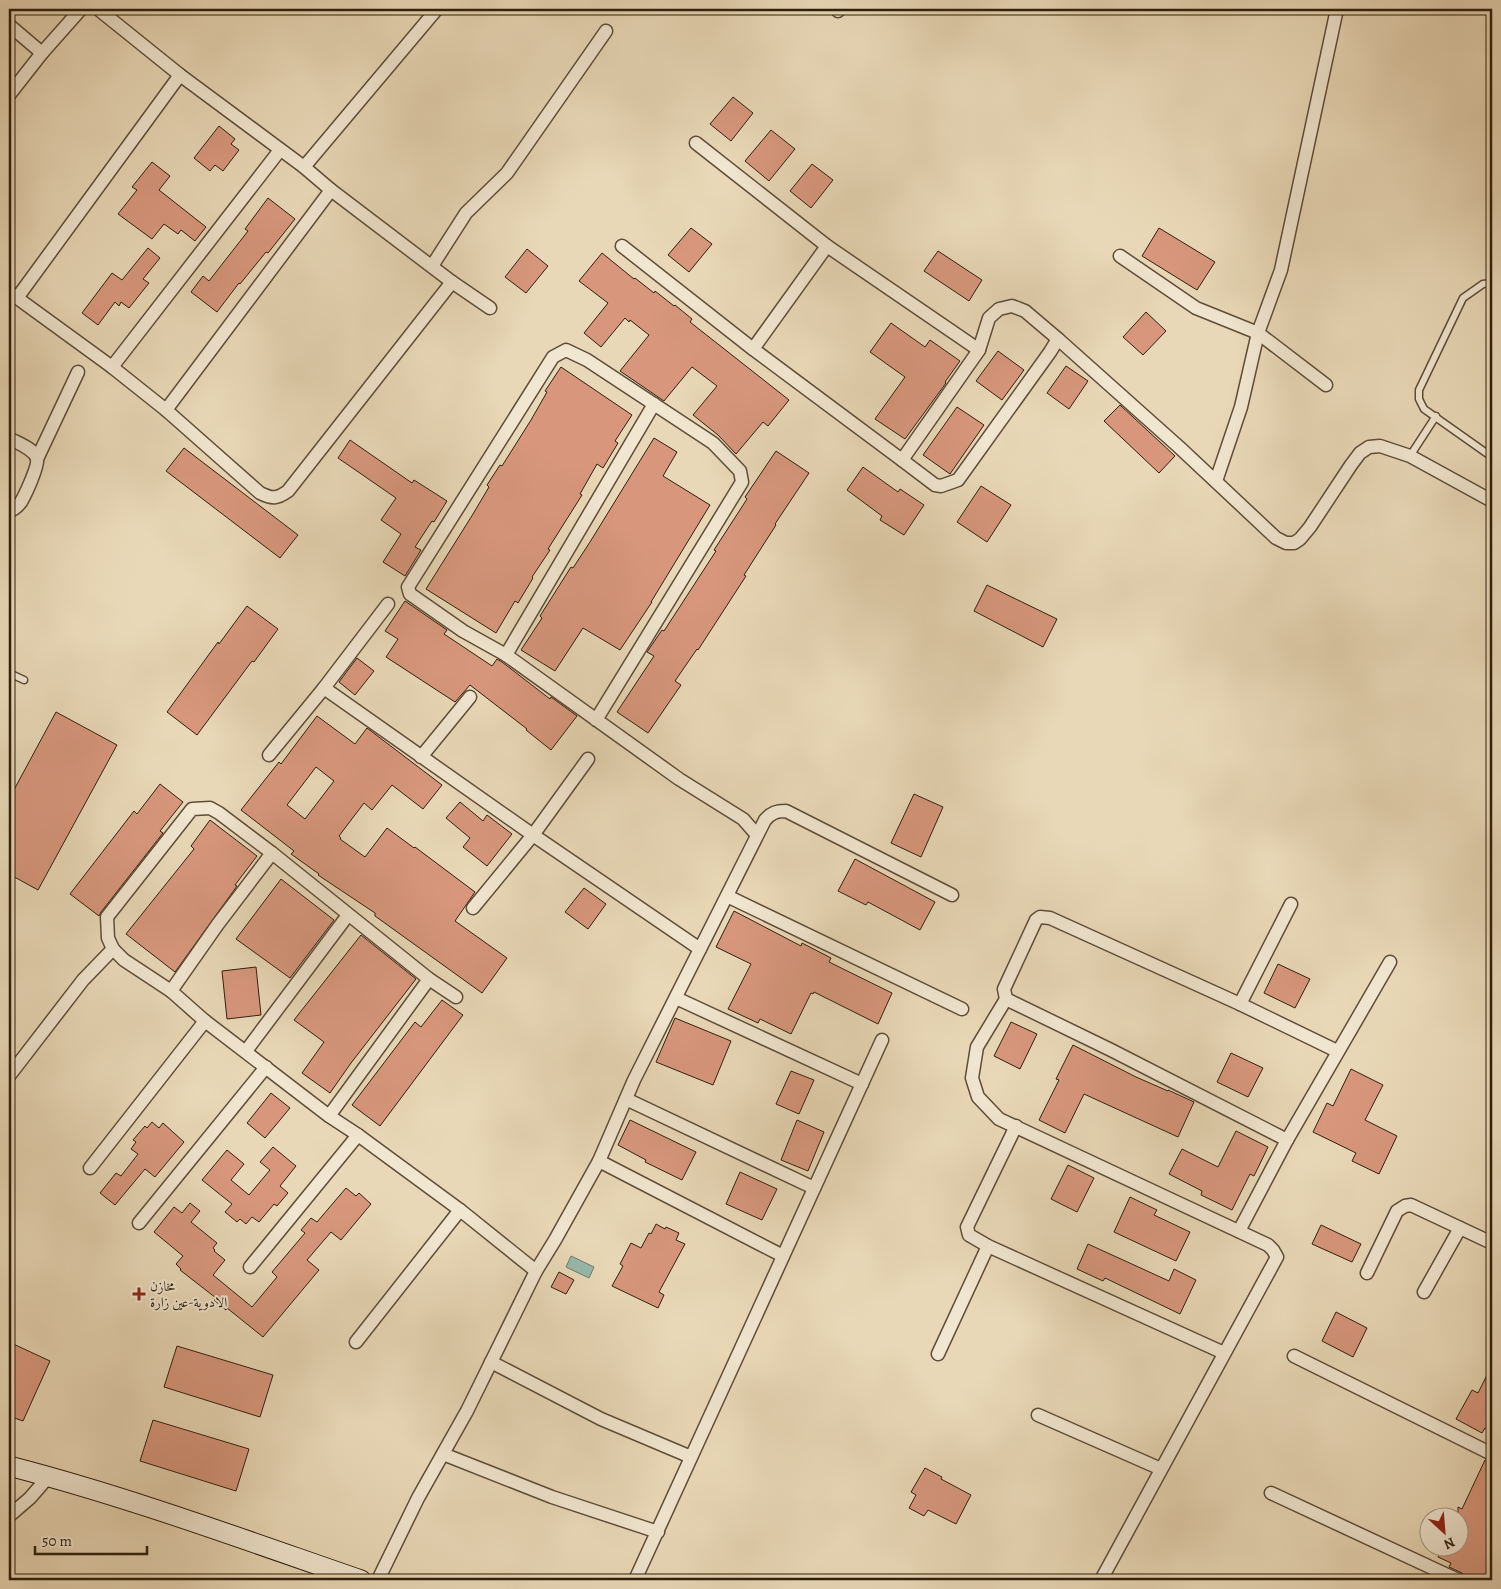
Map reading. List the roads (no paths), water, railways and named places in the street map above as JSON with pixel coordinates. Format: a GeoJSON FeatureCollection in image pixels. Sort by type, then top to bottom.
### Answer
{"type":"FeatureCollection","features":[{"type":"Feature","properties":{"kind":"main road"},"geometry":{"type":"LineString","coordinates":[[9,1466],[49,1476],[136,1503],[361,1580]]}},
{"type":"Feature","properties":{"kind":"street"},"geometry":{"type":"LineString","coordinates":[[9,94],[81,9]]}},
{"type":"Feature","properties":{"kind":"street"},"geometry":{"type":"LineString","coordinates":[[98,9],[180,75],[304,167],[331,190],[452,282],[490,308]]}},
{"type":"Feature","properties":{"kind":"street"},"geometry":{"type":"LineString","coordinates":[[304,167],[437,9]]}},
{"type":"Feature","properties":{"kind":"street"},"geometry":{"type":"LineString","coordinates":[[1216,482],[1241,407],[1258,334],[1281,270],[1337,9]]}},
{"type":"Feature","properties":{"kind":"street"},"geometry":{"type":"LineString","coordinates":[[9,25],[42,53]]}},
{"type":"Feature","properties":{"kind":"street"},"geometry":{"type":"LineString","coordinates":[[432,266],[466,213],[508,173],[606,31]]}},
{"type":"Feature","properties":{"kind":"street"},"geometry":{"type":"LineString","coordinates":[[180,75],[13,295],[112,367],[166,410],[260,493],[270,498],[279,498],[288,491],[452,282]]}},
{"type":"Feature","properties":{"kind":"street"},"geometry":{"type":"LineString","coordinates":[[696,143],[827,246],[979,350]]}},
{"type":"Feature","properties":{"kind":"street"},"geometry":{"type":"LineString","coordinates":[[112,367],[280,150]]}},
{"type":"Feature","properties":{"kind":"street"},"geometry":{"type":"LineString","coordinates":[[166,410],[331,190]]}},
{"type":"Feature","properties":{"kind":"street"},"geometry":{"type":"LineString","coordinates":[[622,246],[753,349],[934,485],[941,486],[958,480],[1058,339]]}},
{"type":"Feature","properties":{"kind":"street"},"geometry":{"type":"LineString","coordinates":[[753,349],[827,246]]}},
{"type":"Feature","properties":{"kind":"street"},"geometry":{"type":"LineString","coordinates":[[1120,256],[1196,308],[1258,334],[1326,385]]}},
{"type":"Feature","properties":{"kind":"street"},"geometry":{"type":"LineString","coordinates":[[902,460],[979,350],[989,318],[999,309],[1012,306],[1025,311],[1058,339],[1179,447],[1276,538],[1286,543],[1294,543],[1300,539],[1360,453],[1369,447],[1380,446],[1410,456],[1492,501]]}},
{"type":"Feature","properties":{"kind":"street"},"geometry":{"type":"LineString","coordinates":[[596,720],[742,482],[740,471],[713,443],[587,360],[566,350],[553,356],[408,587],[410,594],[463,631],[506,655],[596,720],[679,779],[743,819],[757,835]]}},
{"type":"Feature","properties":{"kind":"street"},"geometry":{"type":"LineString","coordinates":[[9,511],[20,502],[36,468],[37,459],[78,372]]}},
{"type":"Feature","properties":{"kind":"street"},"geometry":{"type":"LineString","coordinates":[[506,655],[654,404]]}},
{"type":"Feature","properties":{"kind":"street"},"geometry":{"type":"LineString","coordinates":[[9,438],[31,450],[37,459]]}},
{"type":"Feature","properties":{"kind":"street"},"geometry":{"type":"LineString","coordinates":[[269,755],[324,688],[388,604]]}},
{"type":"Feature","properties":{"kind":"street"},"geometry":{"type":"LineString","coordinates":[[324,688],[421,757],[700,948]]}},
{"type":"Feature","properties":{"kind":"street"},"geometry":{"type":"LineString","coordinates":[[421,757],[470,697]]}},
{"type":"Feature","properties":{"kind":"street"},"geometry":{"type":"LineString","coordinates":[[474,908],[533,834],[588,759]]}},
{"type":"Feature","properties":{"kind":"street"},"geometry":{"type":"LineString","coordinates":[[456,997],[429,979],[272,853],[210,808],[192,809],[106,916],[108,938],[113,949],[124,960],[171,991],[205,1021],[266,1068],[329,1116],[460,1210],[536,1270]]}},
{"type":"Feature","properties":{"kind":"street"},"geometry":{"type":"LineString","coordinates":[[378,1580],[418,1498],[444,1454],[536,1270],[599,1161],[634,1080],[764,820],[778,811],[786,811],[952,896]]}},
{"type":"Feature","properties":{"kind":"street"},"geometry":{"type":"LineString","coordinates":[[171,991],[218,924],[272,853]]}},
{"type":"Feature","properties":{"kind":"street"},"geometry":{"type":"LineString","coordinates":[[727,896],[962,1009]]}},
{"type":"Feature","properties":{"kind":"street"},"geometry":{"type":"LineString","coordinates":[[1240,1004],[1291,904]]}},
{"type":"Feature","properties":{"kind":"street"},"geometry":{"type":"LineString","coordinates":[[246,1051],[348,915]]}},
{"type":"Feature","properties":{"kind":"street"},"geometry":{"type":"LineString","coordinates":[[1101,1580],[1277,1257],[1268,1245],[999,1119],[978,1097],[972,1078],[978,1047],[1006,999],[1004,989],[1036,920],[1045,916],[1240,1004],[1337,1051]]}},
{"type":"Feature","properties":{"kind":"street"},"geometry":{"type":"LineString","coordinates":[[9,1076],[83,980],[113,949]]}},
{"type":"Feature","properties":{"kind":"street"},"geometry":{"type":"LineString","coordinates":[[1239,1231],[1287,1140],[1390,962]]}},
{"type":"Feature","properties":{"kind":"street"},"geometry":{"type":"LineString","coordinates":[[329,1116],[429,979]]}},
{"type":"Feature","properties":{"kind":"street"},"geometry":{"type":"LineString","coordinates":[[676,998],[862,1084]]}},
{"type":"Feature","properties":{"kind":"street"},"geometry":{"type":"LineString","coordinates":[[1006,999],[1111,1050],[1287,1140]]}},
{"type":"Feature","properties":{"kind":"street"},"geometry":{"type":"LineString","coordinates":[[90,1168],[205,1021]]}},
{"type":"Feature","properties":{"kind":"street"},"geometry":{"type":"LineString","coordinates":[[635,1580],[882,1040]]}},
{"type":"Feature","properties":{"kind":"street"},"geometry":{"type":"LineString","coordinates":[[139,1223],[266,1068]]}},
{"type":"Feature","properties":{"kind":"street"},"geometry":{"type":"LineString","coordinates":[[626,1099],[814,1188]]}},
{"type":"Feature","properties":{"kind":"street"},"geometry":{"type":"LineString","coordinates":[[1016,1126],[967,1226],[969,1235],[988,1246],[1224,1353]]}},
{"type":"Feature","properties":{"kind":"street"},"geometry":{"type":"LineString","coordinates":[[250,1267],[358,1135]]}},
{"type":"Feature","properties":{"kind":"street"},"geometry":{"type":"LineString","coordinates":[[599,1161],[783,1256]]}},
{"type":"Feature","properties":{"kind":"street"},"geometry":{"type":"LineString","coordinates":[[1368,1273],[1397,1210],[1405,1206],[1411,1205],[1492,1243]]}},
{"type":"Feature","properties":{"kind":"street"},"geometry":{"type":"LineString","coordinates":[[356,1342],[460,1210]]}},
{"type":"Feature","properties":{"kind":"street"},"geometry":{"type":"LineString","coordinates":[[1424,1292],[1460,1228]]}},
{"type":"Feature","properties":{"kind":"street"},"geometry":{"type":"LineString","coordinates":[[938,1354],[988,1246]]}},
{"type":"Feature","properties":{"kind":"street"},"geometry":{"type":"LineString","coordinates":[[1294,1356],[1492,1454]]}},
{"type":"Feature","properties":{"kind":"street"},"geometry":{"type":"LineString","coordinates":[[490,1362],[601,1419],[691,1457]]}},
{"type":"Feature","properties":{"kind":"street"},"geometry":{"type":"LineString","coordinates":[[1038,1416],[1161,1469]]}},
{"type":"Feature","properties":{"kind":"street"},"geometry":{"type":"LineString","coordinates":[[444,1454],[552,1497],[658,1532]]}},
{"type":"Feature","properties":{"kind":"street"},"geometry":{"type":"LineString","coordinates":[[9,1516],[30,1498],[49,1476]]}},
{"type":"Feature","properties":{"kind":"street"},"geometry":{"type":"LineString","coordinates":[[1271,1492],[1458,1580]]}},
{"type":"Feature","properties":{"kind":"lane"},"geometry":{"type":"LineString","coordinates":[[1492,283],[1483,284],[1463,298],[1418,390],[1419,399],[1424,408],[1492,457]]}},
{"type":"Feature","properties":{"kind":"lane"},"geometry":{"type":"LineString","coordinates":[[1410,456],[1436,416]]}},
{"type":"Feature","properties":{"kind":"lane"},"geometry":{"type":"LineString","coordinates":[[9,673],[24,680]]}},
{"type":"Feature","properties":{"kind":"place","name":"مخازن الادوية-عين زارة"},"geometry":{"type":"Point","coordinates":[139,1294]}}]}
